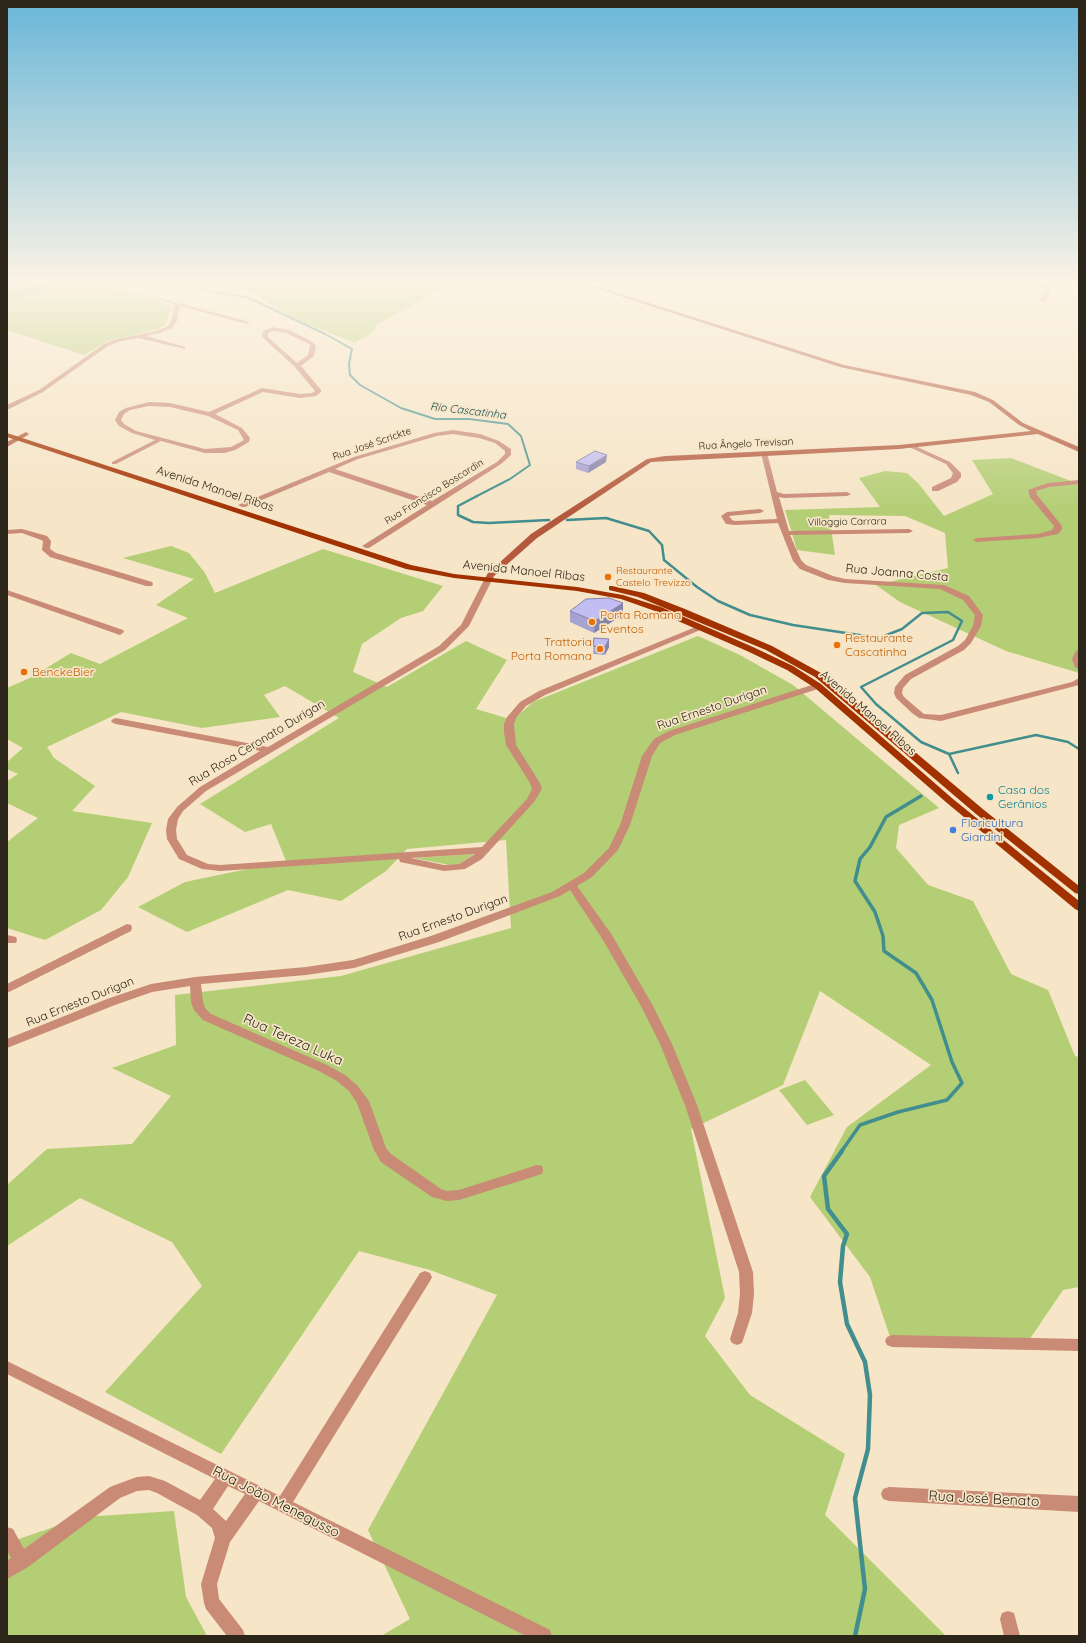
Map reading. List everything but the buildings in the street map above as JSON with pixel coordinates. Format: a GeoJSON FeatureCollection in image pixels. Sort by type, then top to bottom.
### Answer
{"type":"FeatureCollection","features":[{"type":"Feature","properties":{"kind":"main road","name":"Avenida Manoel Ribas"},"geometry":{"type":"LineString","coordinates":[[7,428],[219,504],[258,510],[404,558],[444,569],[489,578],[589,584],[628,591],[667,604],[732,632],[788,658],[822,683],[1079,892]]}},
{"type":"Feature","properties":{"kind":"main road","name":"Avenida Manoel Ribas"},"geometry":{"type":"LineString","coordinates":[[7,435],[82,460],[148,474],[333,542],[431,572],[577,589],[610,594],[645,604],[777,661],[822,683],[966,815],[1079,907]]}},
{"type":"Feature","properties":{"kind":"main road"},"geometry":{"type":"LineString","coordinates":[[333,542],[352,546],[366,546]]}},
{"type":"Feature","properties":{"kind":"main road"},"geometry":{"type":"LineString","coordinates":[[372,555],[379,553],[404,558]]}},
{"type":"Feature","properties":{"kind":"main road"},"geometry":{"type":"LineString","coordinates":[[702,628],[708,626],[732,632]]}},
{"type":"Feature","properties":{"kind":"main road"},"geometry":{"type":"LineString","coordinates":[[950,801],[958,803],[968,802]]}},
{"type":"Feature","properties":{"kind":"main road"},"geometry":{"type":"LineString","coordinates":[[966,815],[972,812],[980,812]]}},
{"type":"Feature","properties":{"kind":"street"},"geometry":{"type":"LineString","coordinates":[[7,408],[41,390],[83,360]]}},
{"type":"Feature","properties":{"kind":"street"},"geometry":{"type":"LineString","coordinates":[[210,414],[262,390],[300,396],[317,393],[318,389],[290,360]]}},
{"type":"Feature","properties":{"kind":"street"},"geometry":{"type":"LineString","coordinates":[[297,366],[306,360]]}},
{"type":"Feature","properties":{"kind":"street"},"geometry":{"type":"LineString","coordinates":[[821,360],[837,365],[904,380],[973,393],[987,398],[1014,420],[1079,450]]}},
{"type":"Feature","properties":{"kind":"street"},"geometry":{"type":"LineString","coordinates":[[159,404],[184,407],[210,414],[240,429],[247,438],[246,441],[233,449],[214,452],[159,440],[127,429],[121,425],[118,420],[118,416],[128,409],[137,406],[159,404]]}},
{"type":"Feature","properties":{"kind":"street","name":"Rua José Scrickte"},"geometry":{"type":"LineString","coordinates":[[241,508],[328,469],[426,436],[445,432],[470,434],[489,439],[507,448],[510,453]]}},
{"type":"Feature","properties":{"kind":"street","name":"Rua Ângelo Trevisan"},"geometry":{"type":"LineString","coordinates":[[489,578],[528,541],[649,460],[911,446],[1038,432]]}},
{"type":"Feature","properties":{"kind":"street"},"geometry":{"type":"LineString","coordinates":[[7,445],[26,434]]}},
{"type":"Feature","properties":{"kind":"street"},"geometry":{"type":"LineString","coordinates":[[115,467],[159,440]]}},
{"type":"Feature","properties":{"kind":"street"},"geometry":{"type":"LineString","coordinates":[[911,446],[948,463],[957,473],[957,477],[954,480],[934,489]]}},
{"type":"Feature","properties":{"kind":"street","name":"Rua Francisco Boscardin"},"geometry":{"type":"LineString","coordinates":[[366,546],[499,462],[510,453]]}},
{"type":"Feature","properties":{"kind":"street","name":"Rua Joanna Costa"},"geometry":{"type":"LineString","coordinates":[[764,453],[785,533],[797,561],[803,566],[824,575],[845,581],[940,587],[966,598],[979,615],[977,626],[968,641],[961,648],[908,677],[899,686],[898,693],[900,698],[922,716],[941,718],[1075,684],[1079,681]]}},
{"type":"Feature","properties":{"kind":"street"},"geometry":{"type":"LineString","coordinates":[[328,469],[433,504]]}},
{"type":"Feature","properties":{"kind":"street"},"geometry":{"type":"LineString","coordinates":[[977,540],[1038,536],[1055,532],[1058,529],[1058,526],[1033,495],[1032,490],[1048,485],[1079,482]]}},
{"type":"Feature","properties":{"kind":"street"},"geometry":{"type":"LineString","coordinates":[[775,494],[784,496],[847,494]]}},
{"type":"Feature","properties":{"kind":"street"},"geometry":{"type":"LineString","coordinates":[[760,511],[727,514],[725,516],[728,522],[734,523],[781,521]]}},
{"type":"Feature","properties":{"kind":"street"},"geometry":{"type":"LineString","coordinates":[[7,532],[22,531],[44,538],[47,541],[46,550],[53,555],[149,584]]}},
{"type":"Feature","properties":{"kind":"street","name":"Villaggio Carrara"},"geometry":{"type":"LineString","coordinates":[[785,533],[910,531]]}},
{"type":"Feature","properties":{"kind":"street","name":"Rua Rosa Ceronato Durigan"},"geometry":{"type":"LineString","coordinates":[[484,850],[234,869],[206,867],[183,857],[172,840],[171,830],[173,819],[180,809],[203,789],[442,648],[466,626],[489,578]]}},
{"type":"Feature","properties":{"kind":"street"},"geometry":{"type":"LineString","coordinates":[[7,592],[120,632]]}},
{"type":"Feature","properties":{"kind":"street"},"geometry":{"type":"LineString","coordinates":[[387,857],[453,868],[469,862],[484,850],[531,800],[537,789],[535,783],[511,745],[509,724],[515,711],[532,698],[542,693],[702,628]]}},
{"type":"Feature","properties":{"kind":"street"},"geometry":{"type":"LineString","coordinates":[[1078,654],[1076,658],[1079,667]]}},
{"type":"Feature","properties":{"kind":"street","name":"Rua Ernesto Durigan"},"geometry":{"type":"LineString","coordinates":[[7,1044],[130,995],[172,984],[324,969],[367,961],[442,937],[534,903],[572,886],[588,875],[602,862],[620,838],[647,756],[657,741],[672,733],[822,683]]}},
{"type":"Feature","properties":{"kind":"street"},"geometry":{"type":"LineString","coordinates":[[116,721],[269,750]]}},
{"type":"Feature","properties":{"kind":"street"},"geometry":{"type":"LineString","coordinates":[[572,886],[608,938],[647,1006],[669,1050],[690,1105],[741,1253],[746,1272],[747,1294],[745,1313],[737,1339]]}},
{"type":"Feature","properties":{"kind":"street"},"geometry":{"type":"LineString","coordinates":[[7,989],[127,928]]}},
{"type":"Feature","properties":{"kind":"street","name":"Rua Tereza Luka"},"geometry":{"type":"LineString","coordinates":[[195,981],[197,1002],[200,1010],[206,1017],[323,1068],[341,1078],[353,1088],[363,1100],[380,1150],[386,1158],[437,1193],[447,1196],[459,1195],[537,1170]]}},
{"type":"Feature","properties":{"kind":"street"},"geometry":{"type":"LineString","coordinates":[[283,1505],[425,1277]]}},
{"type":"Feature","properties":{"kind":"street"},"geometry":{"type":"LineString","coordinates":[[892,1341],[1079,1345]]}},
{"type":"Feature","properties":{"kind":"street","name":"Rua João Menegusso"},"geometry":{"type":"LineString","coordinates":[[7,1367],[544,1636]]}},
{"type":"Feature","properties":{"kind":"street"},"geometry":{"type":"LineString","coordinates":[[203,1510],[226,1476]]}},
{"type":"Feature","properties":{"kind":"street"},"geometry":{"type":"LineString","coordinates":[[7,1571],[97,1504],[115,1492],[137,1484],[149,1483],[160,1486],[203,1510],[218,1523],[222,1530],[223,1538]]}},
{"type":"Feature","properties":{"kind":"street"},"geometry":{"type":"LineString","coordinates":[[237,1636],[212,1603],[209,1592],[209,1584],[223,1538],[256,1492]]}},
{"type":"Feature","properties":{"kind":"street","name":"Rua José Benato"},"geometry":{"type":"LineString","coordinates":[[888,1494],[1079,1504]]}},
{"type":"Feature","properties":{"kind":"street"},"geometry":{"type":"LineString","coordinates":[[7,1535],[22,1561]]}},
{"type":"Feature","properties":{"kind":"street"},"geometry":{"type":"LineString","coordinates":[[1008,1619],[1012,1636]]}},
{"type":"Feature","properties":{"kind":"green space"},"geometry":{"type":"Polygon","coordinates":[[[1011,458],[1079,484],[1079,673],[1006,651],[900,602],[876,585],[948,568],[945,533],[905,516],[829,515],[835,555],[797,550],[785,510],[880,507],[859,478],[885,471],[907,473],[918,483],[944,516],[993,494],[972,460],[1011,458]]]}},
{"type":"Feature","properties":{"kind":"green space"},"geometry":{"type":"Polygon","coordinates":[[[171,546],[189,553],[205,573],[215,593],[323,549],[443,586],[423,611],[401,618],[362,644],[353,672],[387,687],[466,641],[507,660],[476,709],[513,720],[533,702],[698,636],[740,655],[793,685],[939,808],[899,825],[896,848],[928,885],[973,901],[1011,974],[1048,990],[1075,1056],[1079,1057],[1079,1287],[1063,1290],[1027,1343],[891,1340],[870,1277],[810,1197],[847,1127],[931,1065],[820,991],[783,1085],[691,1129],[725,1298],[705,1336],[750,1395],[845,1454],[825,1515],[946,1636],[381,1636],[410,1619],[368,1530],[497,1295],[430,1270],[359,1251],[221,1454],[105,1392],[202,1286],[172,1242],[80,1198],[7,1246],[7,1185],[47,1149],[132,1144],[171,1096],[112,1068],[176,1045],[175,995],[341,976],[511,928],[506,840],[407,849],[386,871],[341,901],[288,890],[187,932],[138,907],[185,882],[286,861],[271,824],[245,832],[200,804],[339,718],[285,686],[264,695],[280,717],[202,728],[121,712],[47,747],[54,758],[95,786],[72,811],[152,823],[128,877],[101,910],[45,940],[7,928],[7,842],[38,818],[7,803],[7,781],[18,774],[7,769],[7,762],[23,748],[7,739],[7,688],[30,678],[71,653],[100,664],[188,618],[156,605],[194,579],[123,558],[171,546]]]}},
{"type":"Feature","properties":{"kind":"green space"},"geometry":{"type":"Polygon","coordinates":[[[474,854],[459,864],[450,865],[413,858],[474,854]]]}},
{"type":"Feature","properties":{"kind":"green space"},"geometry":{"type":"Polygon","coordinates":[[[805,1080],[834,1115],[807,1125],[779,1090],[805,1080]]]}},
{"type":"Feature","properties":{"kind":"green space"},"geometry":{"type":"Polygon","coordinates":[[[174,1511],[186,1597],[207,1636],[7,1636],[7,1543],[83,1517],[174,1511]]]}},
{"type":"Feature","properties":{"kind":"waterway","name":"Rio Cascatinha"},"geometry":{"type":"LineString","coordinates":[[350,360],[350,375],[360,385],[401,408],[435,419],[469,419],[508,424],[521,436],[530,465],[510,479],[475,497]]}},
{"type":"Feature","properties":{"kind":"waterway","name":"Rio Cascatinha"},"geometry":{"type":"LineString","coordinates":[[477,496],[458,506],[458,515],[473,522],[489,523],[549,520]]}},
{"type":"Feature","properties":{"kind":"waterway","name":"Rio Cascatinha"},"geometry":{"type":"LineString","coordinates":[[567,520],[606,518],[649,531],[662,545],[664,560],[697,587],[718,601],[750,615],[793,625],[879,638],[902,629],[922,613],[948,612],[962,621],[953,640],[861,687],[876,704],[921,742],[949,754]]}},
{"type":"Feature","properties":{"kind":"waterway"},"geometry":{"type":"LineString","coordinates":[[949,754],[1036,735],[1068,742],[1079,749]]}},
{"type":"Feature","properties":{"kind":"waterway","name":"Rio Cascatinha"},"geometry":{"type":"LineString","coordinates":[[949,754],[958,773]]}},
{"type":"Feature","properties":{"kind":"waterway","name":"Rio Cascatinha"},"geometry":{"type":"LineString","coordinates":[[841,1152],[860,1125],[898,1112],[947,1100],[962,1083],[952,1062],[932,1000],[916,973],[884,951],[883,936],[875,912],[855,881],[860,859],[870,847],[886,817],[921,796]]}},
{"type":"Feature","properties":{"kind":"waterway","name":"Rio Cascatinha"},"geometry":{"type":"LineString","coordinates":[[842,1151],[824,1176],[828,1209],[847,1234],[843,1246],[840,1282],[847,1324],[865,1362],[870,1395],[868,1449],[855,1498],[865,1589],[855,1636]]}},
{"type":"Feature","properties":{"kind":"place","name":"Restaurante Castelo Trevizzo"},"geometry":{"type":"Point","coordinates":[608,577]}},
{"type":"Feature","properties":{"kind":"place","name":"Porta Romana Eventos"},"geometry":{"type":"Point","coordinates":[592,622]}},
{"type":"Feature","properties":{"kind":"place","name":"Restaurante Cascatinha"},"geometry":{"type":"Point","coordinates":[837,645]}},
{"type":"Feature","properties":{"kind":"place","name":"Trattoria Porta Romana"},"geometry":{"type":"Point","coordinates":[600,649]}},
{"type":"Feature","properties":{"kind":"place","name":"BenckeBier"},"geometry":{"type":"Point","coordinates":[24,672]}},
{"type":"Feature","properties":{"kind":"place","name":"Casa dos Gerânios"},"geometry":{"type":"Point","coordinates":[990,797]}},
{"type":"Feature","properties":{"kind":"place","name":"Floricultura Giardini"},"geometry":{"type":"Point","coordinates":[953,830]}}]}
